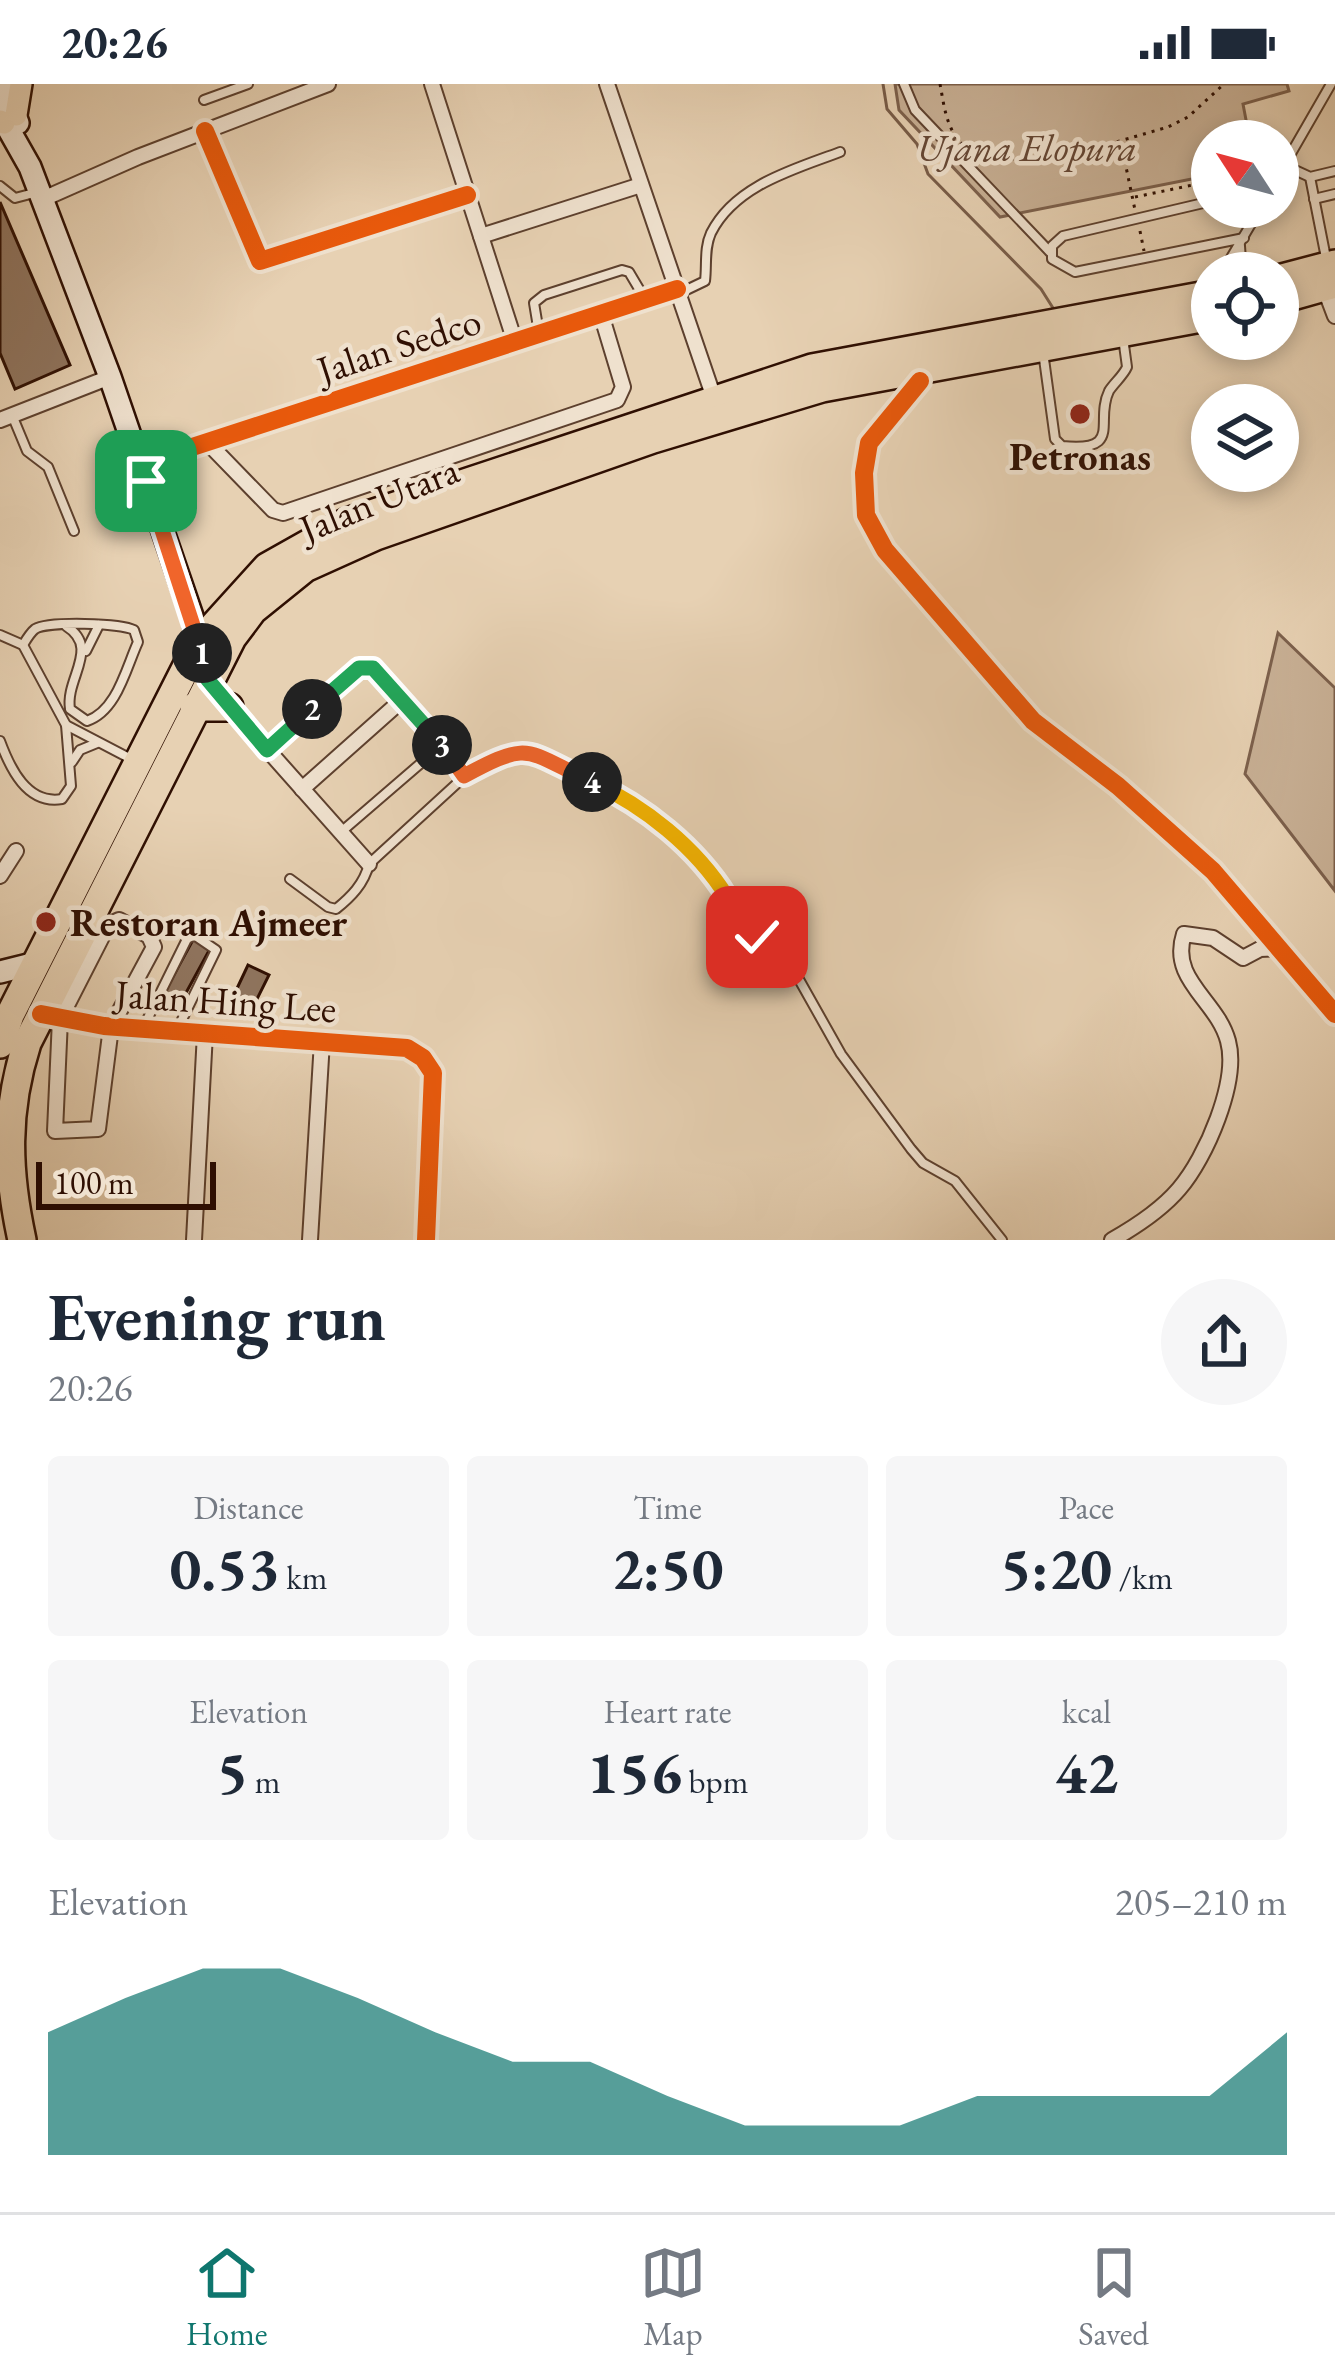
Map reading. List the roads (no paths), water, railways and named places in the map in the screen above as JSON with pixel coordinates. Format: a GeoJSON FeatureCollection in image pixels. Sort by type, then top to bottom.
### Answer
{"type":"FeatureCollection","features":[{"type":"Feature","properties":{"kind":"highway"},"geometry":{"type":"LineString","coordinates":[[1299,280],[1330,275]]}},
{"type":"Feature","properties":{"kind":"highway"},"geometry":{"type":"LineString","coordinates":[[1191,285],[1092,302],[1082,320],[1098,330],[1191,317]]}},
{"type":"Feature","properties":{"kind":"highway","name":"Jalan Utara"},"geometry":{"type":"LineString","coordinates":[[22,1240],[10,1170],[9,1117],[17,1072],[50,1016],[208,680],[253,610],[286,581],[326,556],[714,410],[763,383],[872,355],[1191,298]]}},
{"type":"Feature","properties":{"kind":"highway","name":"Jalan Utara"},"geometry":{"type":"LineString","coordinates":[[136,762],[141,724],[193,643],[254,578],[315,538],[714,410],[919,375],[1191,318]]}},
{"type":"Feature","properties":{"kind":"highway"},"geometry":{"type":"LineString","coordinates":[[763,383],[907,357],[915,358],[919,375],[1044,359],[1124,346],[1191,322]]}},
{"type":"Feature","properties":{"kind":"highway"},"geometry":{"type":"LineString","coordinates":[[194,707],[229,707]]}},
{"type":"Feature","properties":{"kind":"highway"},"geometry":{"type":"LineString","coordinates":[[0,1043],[136,762]]}},
{"type":"Feature","properties":{"kind":"highway"},"geometry":{"type":"LineString","coordinates":[[9,1117],[2,1147],[10,1240]]}},
{"type":"Feature","properties":{"kind":"main road"},"geometry":{"type":"LineString","coordinates":[[3,84],[5,118],[30,167],[110,377],[208,680]]}},
{"type":"Feature","properties":{"kind":"main road"},"geometry":{"type":"LineString","coordinates":[[5,118],[21,84]]}},
{"type":"Feature","properties":{"kind":"main road"},"geometry":{"type":"LineString","coordinates":[[0,972],[36,963]]}},
{"type":"Feature","properties":{"kind":"main road"},"geometry":{"type":"LineString","coordinates":[[0,986],[10,1015]]}},
{"type":"Feature","properties":{"kind":"street"},"geometry":{"type":"LineString","coordinates":[[41,195],[328,84]]}},
{"type":"Feature","properties":{"kind":"street"},"geometry":{"type":"LineString","coordinates":[[432,84],[514,342]]}},
{"type":"Feature","properties":{"kind":"street"},"geometry":{"type":"LineString","coordinates":[[607,84],[714,410]]}},
{"type":"Feature","properties":{"kind":"street"},"geometry":{"type":"LineString","coordinates":[[205,131],[260,260],[467,195]]}},
{"type":"Feature","properties":{"kind":"street"},"geometry":{"type":"LineString","coordinates":[[481,236],[641,185]]}},
{"type":"Feature","properties":{"kind":"street"},"geometry":{"type":"LineString","coordinates":[[1330,275],[1335,316]]}},
{"type":"Feature","properties":{"kind":"street","name":"Jalan Sedco"},"geometry":{"type":"LineString","coordinates":[[143,473],[207,442],[678,292]]}},
{"type":"Feature","properties":{"kind":"street"},"geometry":{"type":"LineString","coordinates":[[207,442],[278,513],[616,400],[623,387],[601,314]]}},
{"type":"Feature","properties":{"kind":"street"},"geometry":{"type":"LineString","coordinates":[[919,375],[869,443],[864,472],[866,515],[885,550],[1033,722],[1118,786],[1213,871],[1335,1014]]}},
{"type":"Feature","properties":{"kind":"street"},"geometry":{"type":"LineString","coordinates":[[6,418],[110,377]]}},
{"type":"Feature","properties":{"kind":"street"},"geometry":{"type":"LineString","coordinates":[[208,680],[369,864]]}},
{"type":"Feature","properties":{"kind":"street"},"geometry":{"type":"LineString","coordinates":[[302,788],[403,700]]}},
{"type":"Feature","properties":{"kind":"street"},"geometry":{"type":"LineString","coordinates":[[0,876],[16,851]]}},
{"type":"Feature","properties":{"kind":"street"},"geometry":{"type":"LineString","coordinates":[[119,920],[149,936],[154,947],[111,1027],[98,1129],[55,1131],[50,1016],[108,925],[119,920]]}},
{"type":"Feature","properties":{"kind":"street"},"geometry":{"type":"LineString","coordinates":[[1112,1240],[1181,1187],[1228,1089],[1232,1061],[1228,1038],[1217,1015],[1187,981],[1181,963],[1184,934],[1213,938],[1243,958],[1260,949],[1281,947]]}},
{"type":"Feature","properties":{"kind":"street","name":"Jalan Hing Lee"},"geometry":{"type":"LineString","coordinates":[[50,1016],[111,1027],[407,1048],[434,1073],[426,1240]]}},
{"type":"Feature","properties":{"kind":"street"},"geometry":{"type":"LineString","coordinates":[[194,1240],[205,1033]]}},
{"type":"Feature","properties":{"kind":"street"},"geometry":{"type":"LineString","coordinates":[[310,1240],[322,1040]]}},
{"type":"Feature","properties":{"kind":"lane"},"geometry":{"type":"LineString","coordinates":[[204,100],[248,84]]}},
{"type":"Feature","properties":{"kind":"lane"},"geometry":{"type":"LineString","coordinates":[[904,84],[915,110],[1063,269],[1075,272],[1242,242]]}},
{"type":"Feature","properties":{"kind":"lane"},"geometry":{"type":"LineString","coordinates":[[1299,139],[1331,84]]}},
{"type":"Feature","properties":{"kind":"lane"},"geometry":{"type":"LineString","coordinates":[[678,292],[705,280],[712,231],[762,182],[840,152]]}},
{"type":"Feature","properties":{"kind":"lane"},"geometry":{"type":"LineString","coordinates":[[1299,172],[1310,177],[1335,171]]}},
{"type":"Feature","properties":{"kind":"lane"},"geometry":{"type":"LineString","coordinates":[[1310,177],[1330,275]]}},
{"type":"Feature","properties":{"kind":"lane"},"geometry":{"type":"LineString","coordinates":[[0,186],[15,198],[41,195]]}},
{"type":"Feature","properties":{"kind":"lane"},"geometry":{"type":"LineString","coordinates":[[1315,200],[1335,194]]}},
{"type":"Feature","properties":{"kind":"lane"},"geometry":{"type":"LineString","coordinates":[[1051,254],[1063,236],[1191,206]]}},
{"type":"Feature","properties":{"kind":"lane"},"geometry":{"type":"LineString","coordinates":[[1236,252],[1250,228]]}},
{"type":"Feature","properties":{"kind":"lane"},"geometry":{"type":"LineString","coordinates":[[1241,252],[1242,242]]}},
{"type":"Feature","properties":{"kind":"lane"},"geometry":{"type":"LineString","coordinates":[[539,334],[534,303],[583,282],[629,272],[646,300]]}},
{"type":"Feature","properties":{"kind":"lane"},"geometry":{"type":"LineString","coordinates":[[1044,359],[1055,439],[1062,446],[1079,447],[1100,441],[1106,434],[1108,395],[1127,367],[1124,346]]}},
{"type":"Feature","properties":{"kind":"lane"},"geometry":{"type":"LineString","coordinates":[[6,418],[27,451],[48,467],[74,531]]}},
{"type":"Feature","properties":{"kind":"lane"},"geometry":{"type":"LineString","coordinates":[[23,645],[35,629],[66,626],[99,625],[128,626],[138,642],[109,707],[88,722],[70,710],[68,698],[99,625]]}},
{"type":"Feature","properties":{"kind":"lane"},"geometry":{"type":"LineString","coordinates":[[66,626],[81,639],[83,658]]}},
{"type":"Feature","properties":{"kind":"lane"},"geometry":{"type":"LineString","coordinates":[[0,635],[23,645],[66,725],[70,792],[53,801],[20,783],[4,766],[0,741]]}},
{"type":"Feature","properties":{"kind":"lane"},"geometry":{"type":"LineString","coordinates":[[267,750],[359,668],[373,668],[464,776]]}},
{"type":"Feature","properties":{"kind":"lane"},"geometry":{"type":"LineString","coordinates":[[66,725],[136,762]]}},
{"type":"Feature","properties":{"kind":"lane"},"geometry":{"type":"LineString","coordinates":[[71,763],[80,750],[98,742]]}},
{"type":"Feature","properties":{"kind":"lane"},"geometry":{"type":"LineString","coordinates":[[340,832],[442,745]]}},
{"type":"Feature","properties":{"kind":"lane"},"geometry":{"type":"LineString","coordinates":[[290,879],[336,909],[366,877],[369,864],[464,776],[511,751],[542,757],[626,799],[679,839],[717,882],[739,917],[792,967],[841,1054],[911,1149],[923,1163],[955,1181],[1002,1240]]}},
{"type":"Feature","properties":{"kind":"lane"},"geometry":{"type":"LineString","coordinates":[[143,1029],[187,939],[194,935],[216,950],[177,1031]]}},
{"type":"Feature","properties":{"kind":"waterway"},"geometry":{"type":"LineString","coordinates":[[883,84],[887,109],[917,144],[928,174],[1041,289],[1053,308]]}},
{"type":"Feature","properties":{"kind":"place","name":"Petronas"},"geometry":{"type":"Point","coordinates":[1080,414]}},
{"type":"Feature","properties":{"kind":"place","name":"Restoran Ajmeer"},"geometry":{"type":"Point","coordinates":[46,922]}},
{"type":"Feature","properties":{"kind":"park label","name":"Ujana Elopura"},"geometry":{"type":"Point","coordinates":[1027,147]}}]}
